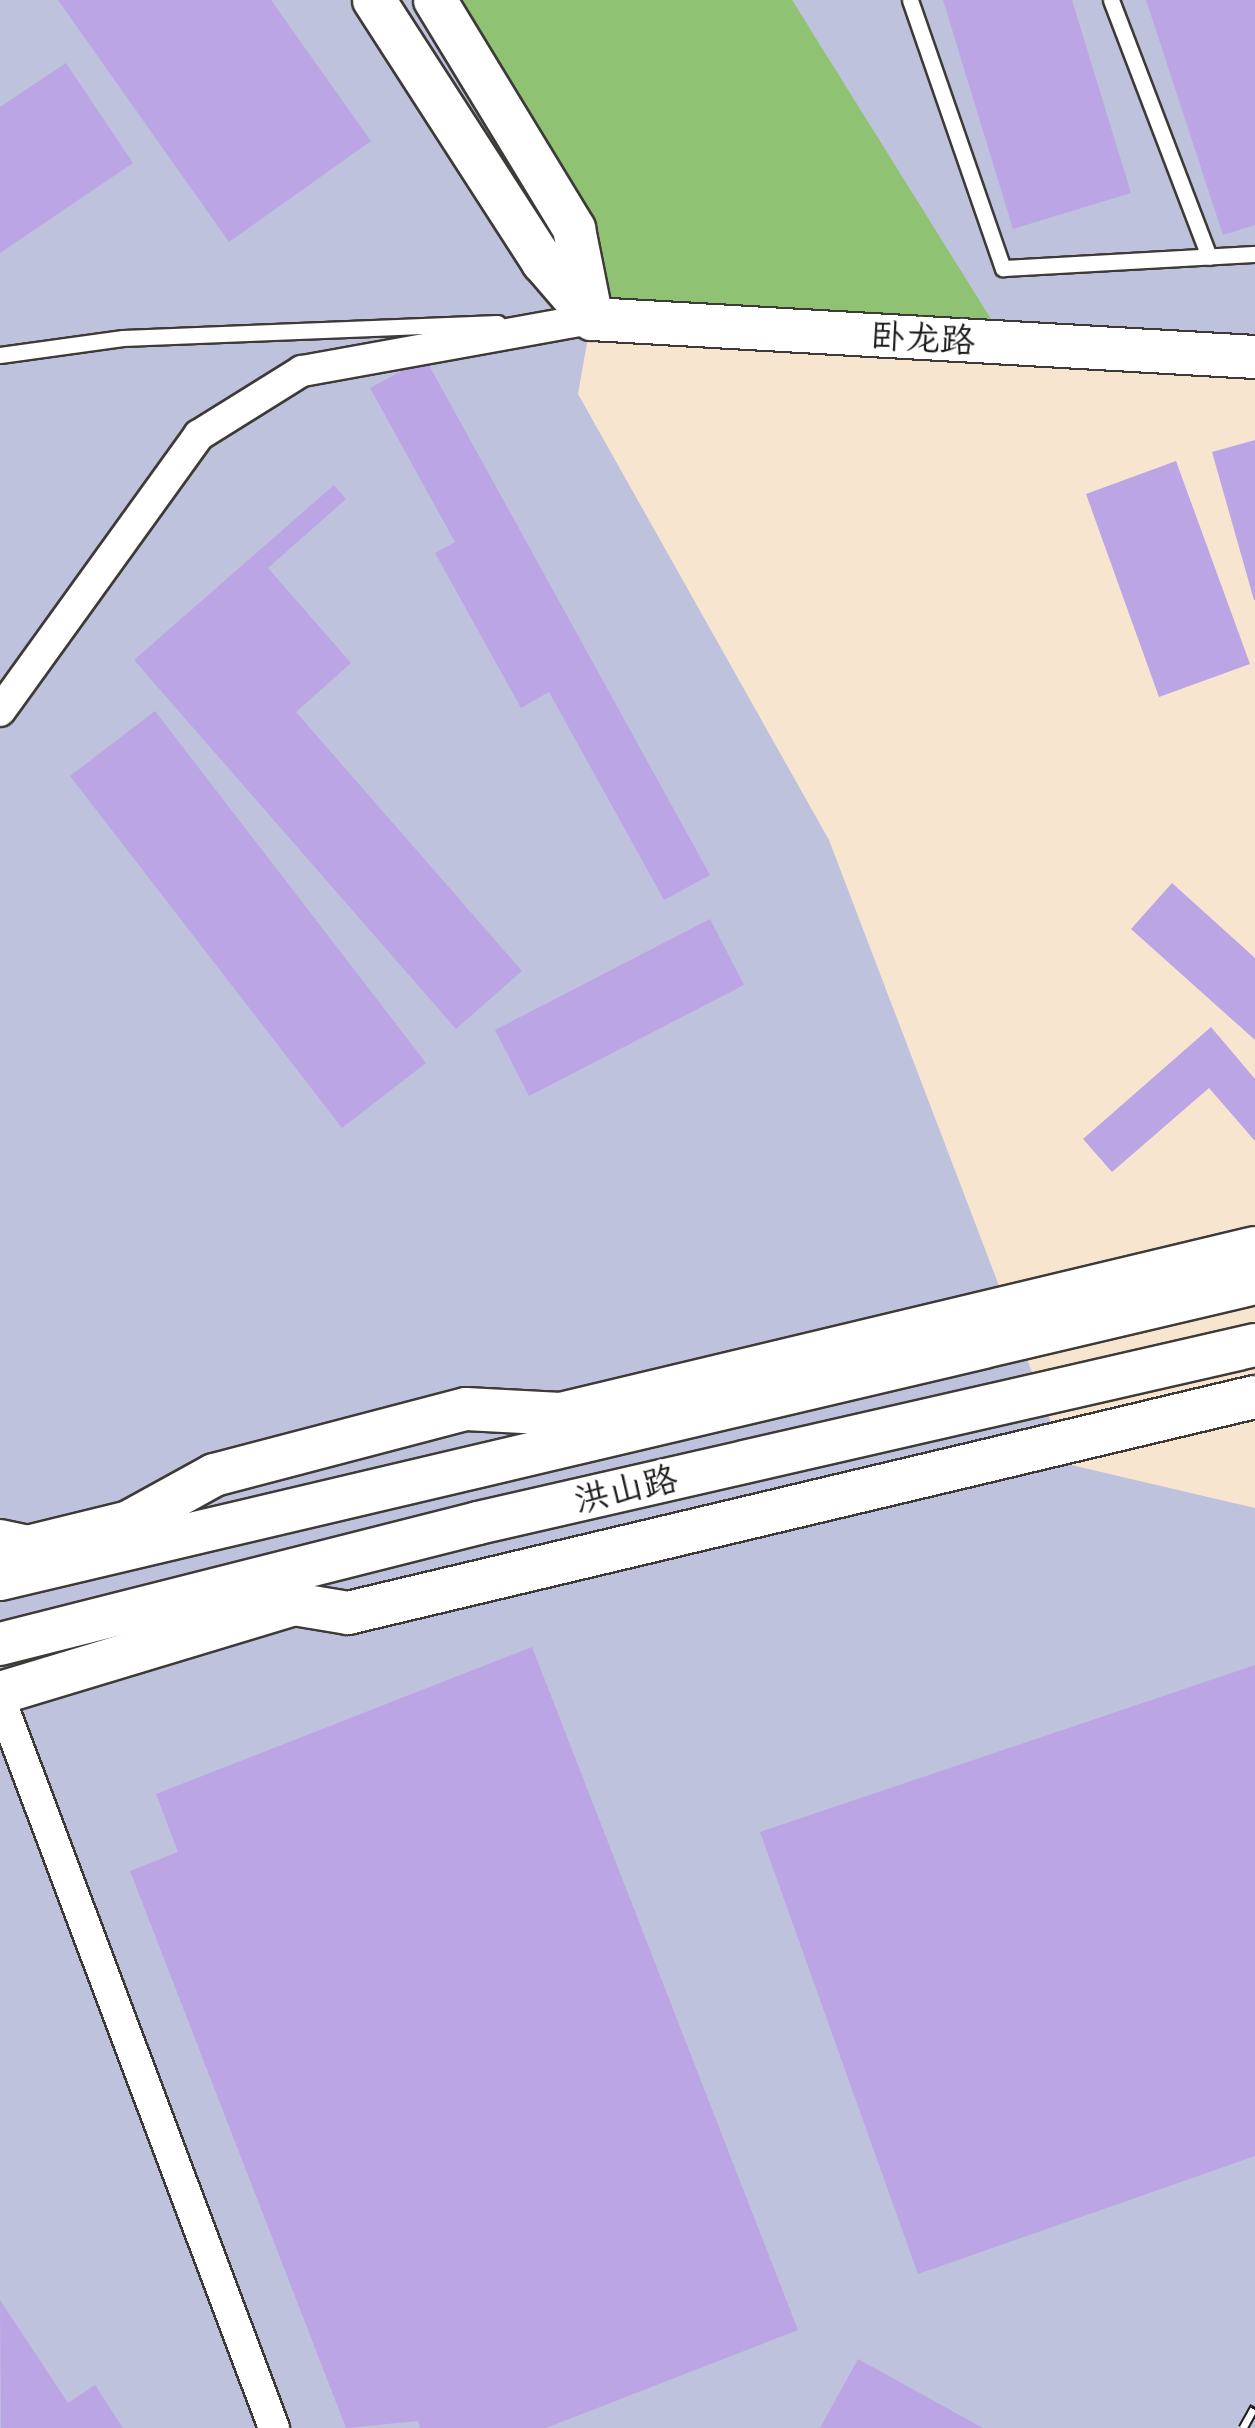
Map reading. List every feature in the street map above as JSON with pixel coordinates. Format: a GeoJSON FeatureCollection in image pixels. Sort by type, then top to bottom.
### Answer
{"type":"FeatureCollection","features":[{"type":"Feature","properties":{"kind":"street"},"geometry":{"type":"LineString","coordinates":[[374,0],[543,262],[592,319]]}},
{"type":"Feature","properties":{"kind":"street"},"geometry":{"type":"LineString","coordinates":[[435,0],[574,229],[592,319]]}},
{"type":"Feature","properties":{"kind":"street"},"geometry":{"type":"LineString","coordinates":[[0,711],[200,435],[302,371],[592,319]]}},
{"type":"Feature","properties":{"kind":"street","name":"卧龙路"},"geometry":{"type":"LineString","coordinates":[[592,319],[1255,357]]}},
{"type":"Feature","properties":{"kind":"street"},"geometry":{"type":"LineString","coordinates":[[0,1541],[28,1547],[129,1522],[214,1475],[466,1409],[561,1414],[1249,1271]]}},
{"type":"Feature","properties":{"kind":"street","name":"洪山路"},"geometry":{"type":"LineString","coordinates":[[0,1579],[1249,1271]]}},
{"type":"Feature","properties":{"kind":"street","name":"洪山路"},"geometry":{"type":"LineString","coordinates":[[0,1644],[478,1523],[1255,1345]]}},
{"type":"Feature","properties":{"kind":"street"},"geometry":{"type":"LineString","coordinates":[[274,2428],[0,1696],[294,1604],[348,1612],[1255,1397]]}},
{"type":"Feature","properties":{"kind":"lane"},"geometry":{"type":"LineString","coordinates":[[910,0],[1003,268],[1255,254]]}},
{"type":"Feature","properties":{"kind":"lane"},"geometry":{"type":"LineString","coordinates":[[1111,0],[1209,257]]}},
{"type":"Feature","properties":{"kind":"lane"},"geometry":{"type":"LineString","coordinates":[[0,356],[123,338],[592,319]]}},
{"type":"Feature","properties":{"kind":"shaded area"},"geometry":{"type":"Polygon","coordinates":[[[0,0],[1255,0],[1255,357],[591,320],[578,394],[829,840],[1067,1464],[1255,1508],[1255,2428],[0,2428],[0,0]]]}},
{"type":"Feature","properties":{"kind":"green space"},"geometry":{"type":"Polygon","coordinates":[[[435,0],[792,0],[1006,343],[589,305],[435,0]]]}},
{"type":"Feature","properties":{"kind":"building"},"geometry":{"type":"Polygon","coordinates":[[[58,0],[271,0],[371,141],[229,242],[58,0]]]}},
{"type":"Feature","properties":{"kind":"building"},"geometry":{"type":"Polygon","coordinates":[[[943,0],[1072,0],[1131,193],[1013,229],[943,0]]]}},
{"type":"Feature","properties":{"kind":"building"},"geometry":{"type":"Polygon","coordinates":[[[1146,0],[1255,0],[1255,225],[1223,235],[1146,0]]]}},
{"type":"Feature","properties":{"kind":"building"},"geometry":{"type":"Polygon","coordinates":[[[66,63],[133,163],[0,253],[0,107],[66,63]]]}},
{"type":"Feature","properties":{"kind":"building"},"geometry":{"type":"Polygon","coordinates":[[[425,358],[710,875],[664,900],[549,692],[521,708],[435,553],[455,542],[370,388],[425,358]]]}},
{"type":"Feature","properties":{"kind":"building"},"geometry":{"type":"Polygon","coordinates":[[[1255,440],[1255,600],[1254,600],[1212,452],[1255,440]]]}},
{"type":"Feature","properties":{"kind":"building"},"geometry":{"type":"Polygon","coordinates":[[[1176,461],[1250,664],[1159,697],[1086,494],[1176,461]]]}},
{"type":"Feature","properties":{"kind":"building"},"geometry":{"type":"Polygon","coordinates":[[[334,485],[346,499],[268,568],[351,663],[296,712],[522,971],[456,1029],[134,660],[334,485]]]}},
{"type":"Feature","properties":{"kind":"building"},"geometry":{"type":"Polygon","coordinates":[[[155,711],[426,1063],[342,1128],[70,776],[155,711]]]}},
{"type":"Feature","properties":{"kind":"building"},"geometry":{"type":"Polygon","coordinates":[[[1172,883],[1255,958],[1255,1040],[1131,929],[1172,883]]]}},
{"type":"Feature","properties":{"kind":"building"},"geometry":{"type":"Polygon","coordinates":[[[710,919],[744,985],[529,1096],[495,1030],[710,919]]]}},
{"type":"Feature","properties":{"kind":"building"},"geometry":{"type":"Polygon","coordinates":[[[1211,1027],[1255,1079],[1255,1141],[1209,1088],[1112,1172],[1083,1139],[1211,1027]]]}},
{"type":"Feature","properties":{"kind":"building"},"geometry":{"type":"Polygon","coordinates":[[[532,1647],[798,2330],[546,2428],[420,2428],[418,2421],[346,2428],[130,1871],[178,1852],[156,1794],[532,1647]]]}},
{"type":"Feature","properties":{"kind":"building"},"geometry":{"type":"Polygon","coordinates":[[[1255,1665],[1255,2156],[918,2274],[760,1832],[1255,1665]]]}},
{"type":"Feature","properties":{"kind":"building"},"geometry":{"type":"Polygon","coordinates":[[[0,2300],[68,2403],[95,2385],[123,2428],[1,2428],[0,2300]]]}},
{"type":"Feature","properties":{"kind":"building"},"geometry":{"type":"Polygon","coordinates":[[[858,2359],[983,2428],[820,2428],[858,2359]]]}},
{"type":"Feature","properties":{"kind":"railway"},"geometry":{"type":"LineString","coordinates":[[1243,2428],[1255,2406]]}}]}
